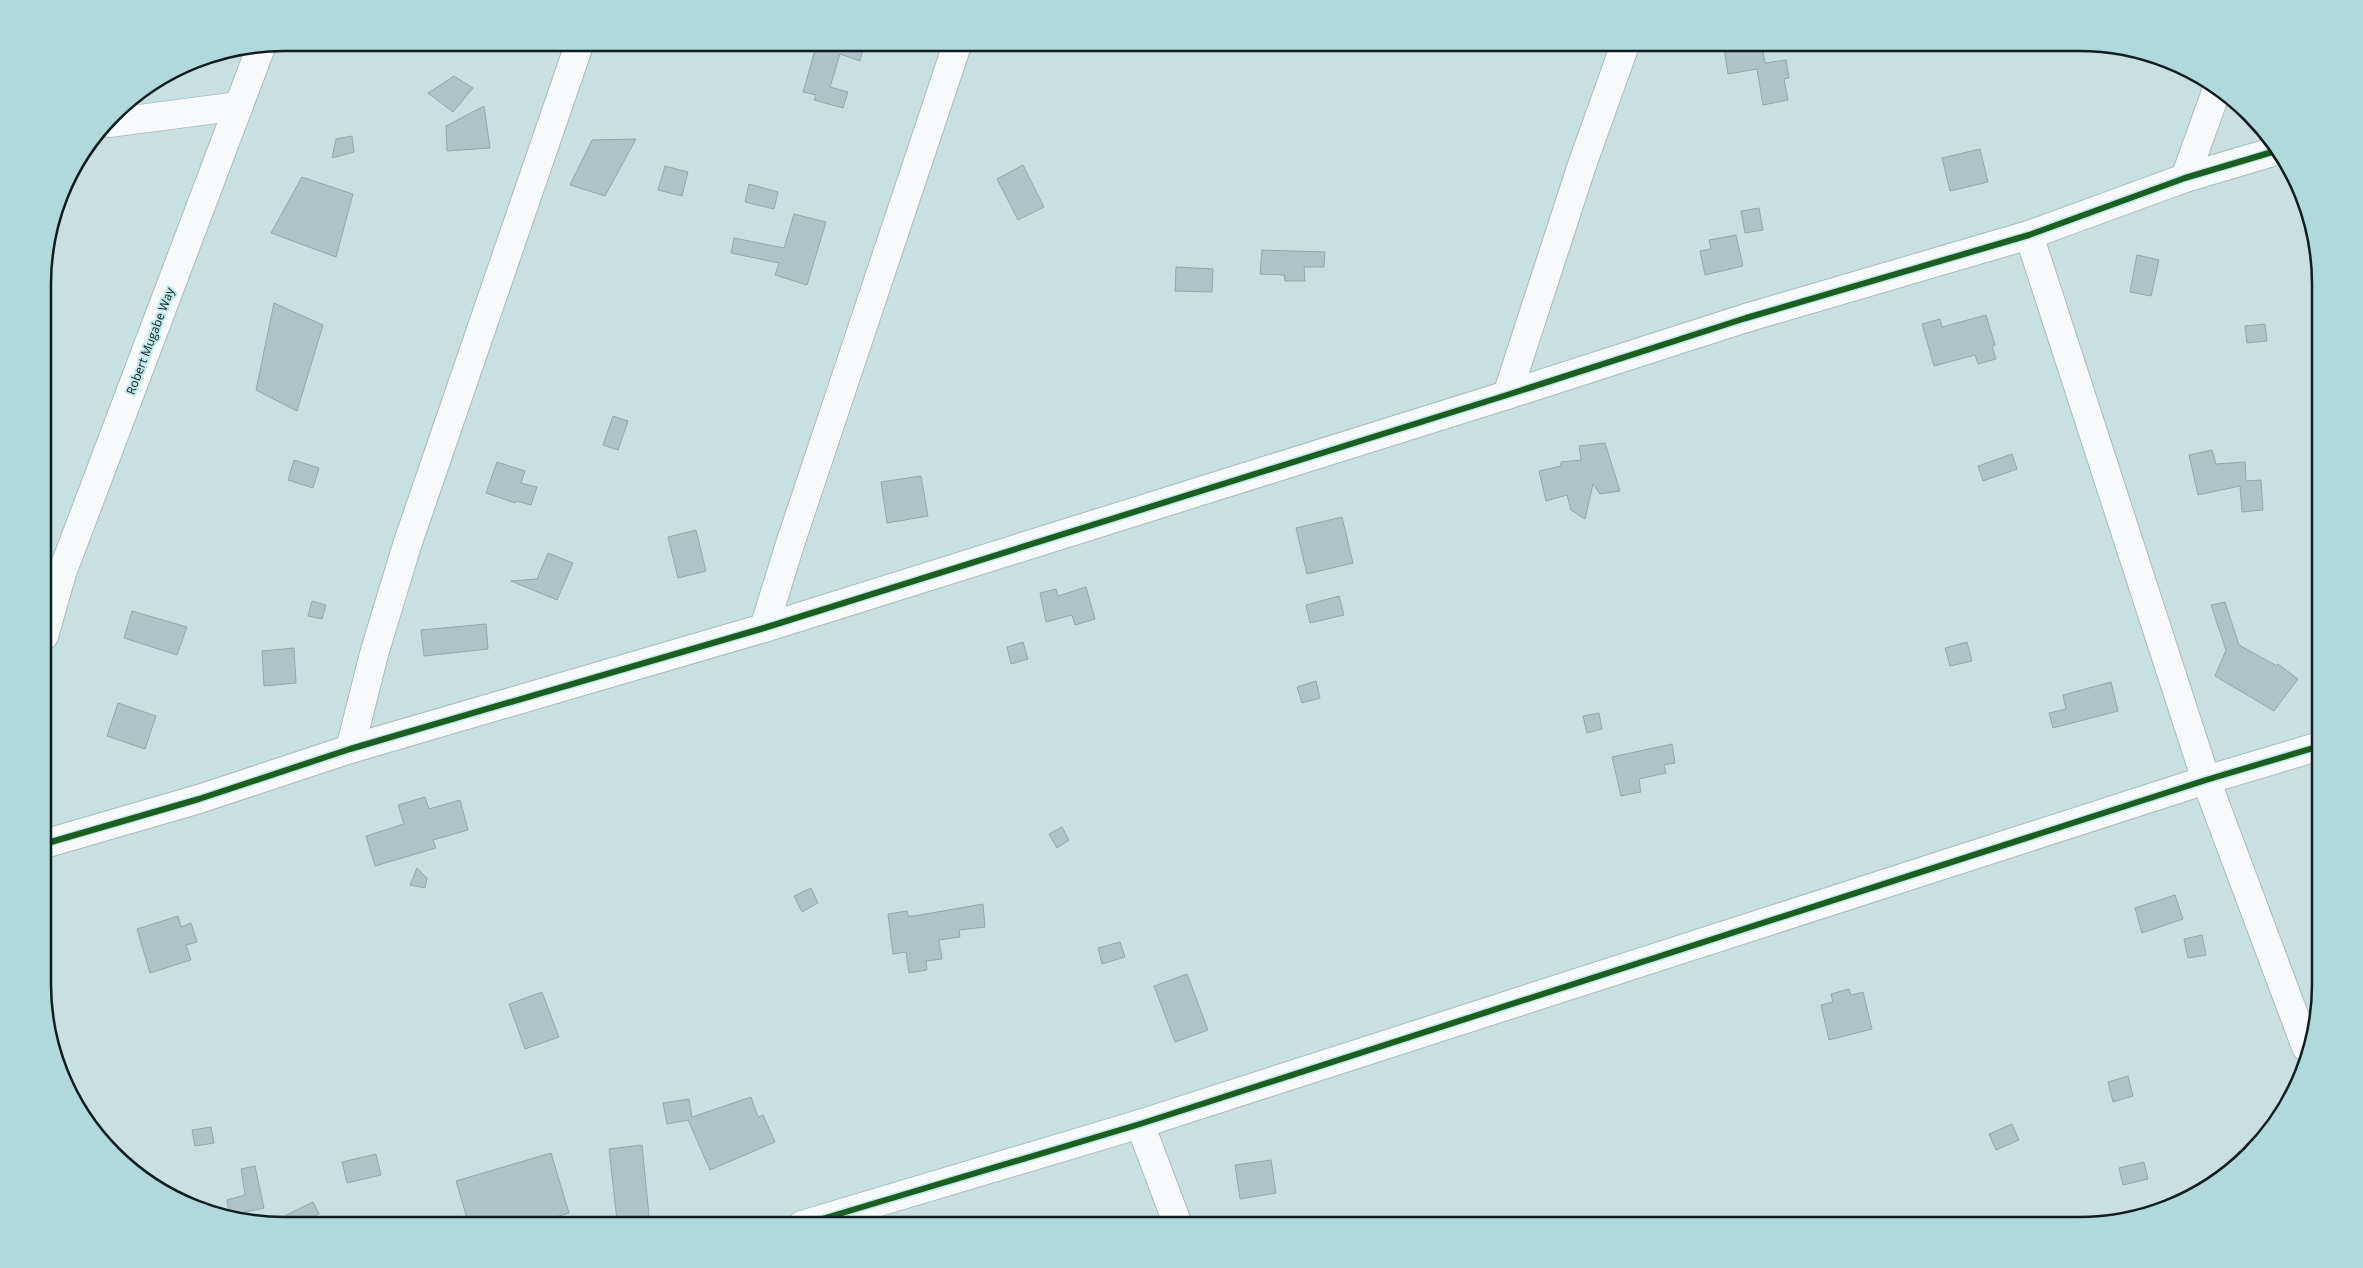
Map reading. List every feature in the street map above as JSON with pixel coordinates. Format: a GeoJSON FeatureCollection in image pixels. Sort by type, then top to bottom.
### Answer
{"type":"FeatureCollection","features":[{"type":"Feature","properties":{"kind":"street"},"geometry":{"type":"LineString","coordinates":[[350,749],[374,654],[407,545],[577,51]]}},
{"type":"Feature","properties":{"kind":"street"},"geometry":{"type":"LineString","coordinates":[[764,628],[797,522],[955,51]]}},
{"type":"Feature","properties":{"kind":"street"},"geometry":{"type":"LineString","coordinates":[[1507,395],[1582,165],[1623,51]]}},
{"type":"Feature","properties":{"kind":"street","name":"Robert Mugabe Way"},"geometry":{"type":"LineString","coordinates":[[51,589],[53,575],[259,53]]}},
{"type":"Feature","properties":{"kind":"street"},"geometry":{"type":"LineString","coordinates":[[2185,178],[2215,95]]}},
{"type":"Feature","properties":{"kind":"street"},"geometry":{"type":"LineString","coordinates":[[118,122],[239,106]]}},
{"type":"Feature","properties":{"kind":"street"},"geometry":{"type":"LineString","coordinates":[[51,842],[199,799],[350,749],[764,628],[1746,318],[2029,234],[2185,178],[2270,153]]}},
{"type":"Feature","properties":{"kind":"street"},"geometry":{"type":"LineString","coordinates":[[2029,234],[2206,780],[2304,1042]]}},
{"type":"Feature","properties":{"kind":"street"},"geometry":{"type":"LineString","coordinates":[[829,1217],[1140,1124],[2206,780],[2312,748]]}},
{"type":"Feature","properties":{"kind":"street"},"geometry":{"type":"LineString","coordinates":[[1140,1124],[1175,1217]]}},
{"type":"Feature","properties":{"kind":"building"},"geometry":{"type":"Polygon","coordinates":[[[815,51],[863,51],[860,61],[840,54],[830,87],[848,92],[843,108],[814,100],[816,95],[803,92],[815,51]]]}},
{"type":"Feature","properties":{"kind":"building"},"geometry":{"type":"Polygon","coordinates":[[[1724,51],[1763,51],[1765,63],[1786,60],[1789,78],[1784,79],[1788,100],[1763,105],[1757,69],[1728,74],[1724,51]]]}},
{"type":"Feature","properties":{"kind":"building"},"geometry":{"type":"Polygon","coordinates":[[[454,76],[473,88],[453,112],[428,93],[454,76]]]}},
{"type":"Feature","properties":{"kind":"building"},"geometry":{"type":"Polygon","coordinates":[[[484,106],[490,148],[447,151],[446,126],[484,106]]]}},
{"type":"Feature","properties":{"kind":"building"},"geometry":{"type":"Polygon","coordinates":[[[352,136],[354,152],[332,158],[336,139],[352,136]]]}},
{"type":"Feature","properties":{"kind":"building"},"geometry":{"type":"Polygon","coordinates":[[[636,139],[605,196],[570,185],[592,140],[636,139]]]}},
{"type":"Feature","properties":{"kind":"building"},"geometry":{"type":"Polygon","coordinates":[[[1980,149],[1988,182],[1950,191],[1942,158],[1980,149]]]}},
{"type":"Feature","properties":{"kind":"building"},"geometry":{"type":"Polygon","coordinates":[[[1023,165],[1044,207],[1018,220],[997,179],[1023,165]]]}},
{"type":"Feature","properties":{"kind":"building"},"geometry":{"type":"Polygon","coordinates":[[[665,166],[688,172],[682,196],[658,190],[665,166]]]}},
{"type":"Feature","properties":{"kind":"building"},"geometry":{"type":"Polygon","coordinates":[[[302,177],[353,194],[336,257],[271,233],[302,177]]]}},
{"type":"Feature","properties":{"kind":"building"},"geometry":{"type":"Polygon","coordinates":[[[749,184],[778,192],[774,209],[745,202],[749,184]]]}},
{"type":"Feature","properties":{"kind":"building"},"geometry":{"type":"Polygon","coordinates":[[[1759,208],[1763,230],[1745,233],[1741,211],[1759,208]]]}},
{"type":"Feature","properties":{"kind":"building"},"geometry":{"type":"Polygon","coordinates":[[[794,214],[826,222],[807,285],[775,275],[779,263],[731,253],[734,238],[784,248],[794,214]]]}},
{"type":"Feature","properties":{"kind":"building"},"geometry":{"type":"Polygon","coordinates":[[[1736,235],[1743,266],[1705,275],[1700,251],[1711,249],[1709,240],[1736,235]]]}},
{"type":"Feature","properties":{"kind":"building"},"geometry":{"type":"Polygon","coordinates":[[[1262,250],[1325,252],[1324,267],[1304,267],[1305,281],[1285,281],[1284,275],[1260,274],[1262,250]]]}},
{"type":"Feature","properties":{"kind":"building"},"geometry":{"type":"Polygon","coordinates":[[[2137,255],[2159,260],[2151,296],[2130,292],[2137,255]]]}},
{"type":"Feature","properties":{"kind":"building"},"geometry":{"type":"Polygon","coordinates":[[[1176,267],[1213,269],[1212,292],[1175,291],[1176,267]]]}},
{"type":"Feature","properties":{"kind":"building"},"geometry":{"type":"Polygon","coordinates":[[[274,303],[323,325],[297,411],[256,390],[274,303]]]}},
{"type":"Feature","properties":{"kind":"building"},"geometry":{"type":"Polygon","coordinates":[[[1986,315],[1995,345],[1992,346],[1996,359],[1978,364],[1975,355],[1934,366],[1922,324],[1940,319],[1942,327],[1986,315]]]}},
{"type":"Feature","properties":{"kind":"building"},"geometry":{"type":"Polygon","coordinates":[[[2265,324],[2267,341],[2247,343],[2245,326],[2265,324]]]}},
{"type":"Feature","properties":{"kind":"building"},"geometry":{"type":"Polygon","coordinates":[[[613,416],[628,421],[618,450],[603,445],[613,416]]]}},
{"type":"Feature","properties":{"kind":"building"},"geometry":{"type":"Polygon","coordinates":[[[1605,443],[1620,491],[1600,494],[1593,484],[1585,519],[1571,510],[1567,495],[1546,501],[1539,471],[1561,466],[1561,462],[1581,460],[1579,446],[1605,443]]]}},
{"type":"Feature","properties":{"kind":"building"},"geometry":{"type":"Polygon","coordinates":[[[2212,450],[2216,464],[2245,462],[2246,481],[2261,480],[2263,510],[2242,512],[2240,486],[2198,495],[2189,455],[2212,450]]]}},
{"type":"Feature","properties":{"kind":"building"},"geometry":{"type":"Polygon","coordinates":[[[2012,454],[2017,469],[1983,481],[1978,466],[2012,454]]]}},
{"type":"Feature","properties":{"kind":"building"},"geometry":{"type":"Polygon","coordinates":[[[294,460],[319,468],[313,488],[288,480],[294,460]]]}},
{"type":"Feature","properties":{"kind":"building"},"geometry":{"type":"Polygon","coordinates":[[[497,462],[525,471],[521,483],[537,487],[531,505],[516,501],[515,503],[486,493],[497,462]]]}},
{"type":"Feature","properties":{"kind":"building"},"geometry":{"type":"Polygon","coordinates":[[[921,476],[928,516],[887,523],[881,482],[921,476]]]}},
{"type":"Feature","properties":{"kind":"building"},"geometry":{"type":"Polygon","coordinates":[[[1342,517],[1353,563],[1307,574],[1296,528],[1342,517]]]}},
{"type":"Feature","properties":{"kind":"building"},"geometry":{"type":"Polygon","coordinates":[[[696,530],[706,571],[678,578],[668,537],[696,530]]]}},
{"type":"Feature","properties":{"kind":"building"},"geometry":{"type":"Polygon","coordinates":[[[548,553],[573,563],[557,600],[511,581],[537,579],[548,553]]]}},
{"type":"Feature","properties":{"kind":"building"},"geometry":{"type":"Polygon","coordinates":[[[1086,587],[1095,619],[1075,625],[1072,615],[1046,622],[1040,593],[1056,589],[1058,596],[1086,587]]]}},
{"type":"Feature","properties":{"kind":"building"},"geometry":{"type":"Polygon","coordinates":[[[1339,596],[1344,615],[1310,623],[1306,605],[1339,596]]]}},
{"type":"Feature","properties":{"kind":"building"},"geometry":{"type":"Polygon","coordinates":[[[312,601],[326,605],[322,619],[308,616],[312,601]]]}},
{"type":"Feature","properties":{"kind":"building"},"geometry":{"type":"Polygon","coordinates":[[[2225,602],[2239,645],[2277,666],[2278,664],[2298,679],[2274,711],[2215,676],[2226,650],[2211,605],[2225,602]]]}},
{"type":"Feature","properties":{"kind":"building"},"geometry":{"type":"Polygon","coordinates":[[[132,611],[187,627],[177,655],[124,638],[132,611]]]}},
{"type":"Feature","properties":{"kind":"building"},"geometry":{"type":"Polygon","coordinates":[[[486,624],[488,649],[424,656],[421,630],[486,624]]]}},
{"type":"Feature","properties":{"kind":"building"},"geometry":{"type":"Polygon","coordinates":[[[1023,642],[1028,659],[1011,664],[1007,647],[1023,642]]]}},
{"type":"Feature","properties":{"kind":"building"},"geometry":{"type":"Polygon","coordinates":[[[1967,642],[1972,661],[1950,666],[1945,648],[1967,642]]]}},
{"type":"Feature","properties":{"kind":"building"},"geometry":{"type":"Polygon","coordinates":[[[294,648],[296,683],[264,686],[262,651],[294,648]]]}},
{"type":"Feature","properties":{"kind":"building"},"geometry":{"type":"Polygon","coordinates":[[[1316,681],[1320,698],[1302,703],[1297,687],[1316,681]]]}},
{"type":"Feature","properties":{"kind":"building"},"geometry":{"type":"Polygon","coordinates":[[[2111,682],[2118,711],[2053,728],[2049,713],[2066,709],[2063,695],[2111,682]]]}},
{"type":"Feature","properties":{"kind":"building"},"geometry":{"type":"Polygon","coordinates":[[[118,703],[156,716],[145,749],[107,736],[118,703]]]}},
{"type":"Feature","properties":{"kind":"building"},"geometry":{"type":"Polygon","coordinates":[[[1599,713],[1602,729],[1587,733],[1583,716],[1599,713]]]}},
{"type":"Feature","properties":{"kind":"building"},"geometry":{"type":"Polygon","coordinates":[[[1672,744],[1675,763],[1664,765],[1666,773],[1639,779],[1641,792],[1621,796],[1612,757],[1672,744]]]}},
{"type":"Feature","properties":{"kind":"building"},"geometry":{"type":"Polygon","coordinates":[[[425,797],[429,809],[460,800],[468,830],[433,840],[436,848],[375,866],[366,836],[404,824],[398,805],[425,797]]]}},
{"type":"Feature","properties":{"kind":"building"},"geometry":{"type":"Polygon","coordinates":[[[1062,827],[1069,840],[1057,848],[1049,834],[1062,827]]]}},
{"type":"Feature","properties":{"kind":"building"},"geometry":{"type":"Polygon","coordinates":[[[417,868],[427,878],[425,888],[410,885],[417,868]]]}},
{"type":"Feature","properties":{"kind":"building"},"geometry":{"type":"Polygon","coordinates":[[[811,888],[818,903],[802,912],[794,896],[811,888]]]}},
{"type":"Feature","properties":{"kind":"building"},"geometry":{"type":"Polygon","coordinates":[[[2175,895],[2183,919],[2142,933],[2135,908],[2175,895]]]}},
{"type":"Feature","properties":{"kind":"building"},"geometry":{"type":"Polygon","coordinates":[[[983,904],[985,927],[959,930],[960,937],[939,940],[942,959],[926,961],[927,970],[909,973],[906,952],[893,954],[888,914],[907,911],[908,916],[914,916],[983,904]]]}},
{"type":"Feature","properties":{"kind":"building"},"geometry":{"type":"Polygon","coordinates":[[[178,916],[181,927],[191,923],[197,942],[186,945],[191,960],[150,973],[137,929],[178,916]]]}},
{"type":"Feature","properties":{"kind":"building"},"geometry":{"type":"Polygon","coordinates":[[[2202,935],[2206,955],[2188,958],[2184,939],[2202,935]]]}},
{"type":"Feature","properties":{"kind":"building"},"geometry":{"type":"Polygon","coordinates":[[[1120,942],[1125,957],[1102,964],[1098,948],[1120,942]]]}},
{"type":"Feature","properties":{"kind":"building"},"geometry":{"type":"Polygon","coordinates":[[[1187,974],[1208,1030],[1175,1042],[1154,986],[1187,974]]]}},
{"type":"Feature","properties":{"kind":"building"},"geometry":{"type":"Polygon","coordinates":[[[1849,989],[1851,995],[1863,992],[1872,1029],[1829,1040],[1821,1005],[1833,1002],[1831,994],[1849,989]]]}},
{"type":"Feature","properties":{"kind":"building"},"geometry":{"type":"Polygon","coordinates":[[[542,992],[559,1037],[525,1049],[509,1004],[542,992]]]}},
{"type":"Feature","properties":{"kind":"building"},"geometry":{"type":"Polygon","coordinates":[[[2128,1076],[2133,1096],[2113,1102],[2108,1082],[2128,1076]]]}},
{"type":"Feature","properties":{"kind":"building"},"geometry":{"type":"Polygon","coordinates":[[[751,1097],[758,1117],[763,1115],[775,1142],[710,1170],[688,1120],[667,1124],[663,1103],[689,1099],[692,1117],[751,1097]]]}},
{"type":"Feature","properties":{"kind":"building"},"geometry":{"type":"Polygon","coordinates":[[[2012,1124],[2019,1140],[1996,1150],[1989,1134],[2012,1124]]]}},
{"type":"Feature","properties":{"kind":"building"},"geometry":{"type":"Polygon","coordinates":[[[211,1127],[214,1143],[195,1146],[192,1130],[211,1127]]]}},
{"type":"Feature","properties":{"kind":"building"},"geometry":{"type":"Polygon","coordinates":[[[642,1145],[649,1216],[617,1217],[609,1149],[642,1145]]]}},
{"type":"Feature","properties":{"kind":"building"},"geometry":{"type":"Polygon","coordinates":[[[551,1153],[569,1213],[555,1217],[467,1217],[456,1181],[551,1153]]]}},
{"type":"Feature","properties":{"kind":"building"},"geometry":{"type":"Polygon","coordinates":[[[376,1154],[381,1175],[347,1183],[342,1162],[376,1154]]]}},
{"type":"Feature","properties":{"kind":"building"},"geometry":{"type":"Polygon","coordinates":[[[1271,1160],[1276,1193],[1240,1199],[1235,1165],[1271,1160]]]}},
{"type":"Feature","properties":{"kind":"building"},"geometry":{"type":"Polygon","coordinates":[[[2144,1162],[2148,1179],[2123,1185],[2119,1168],[2144,1162]]]}},
{"type":"Feature","properties":{"kind":"building"},"geometry":{"type":"Polygon","coordinates":[[[255,1166],[264,1208],[243,1213],[229,1210],[227,1200],[245,1195],[241,1169],[255,1166]]]}},
{"type":"Feature","properties":{"kind":"building"},"geometry":{"type":"Polygon","coordinates":[[[313,1202],[319,1214],[313,1217],[282,1217],[313,1202]]]}},
{"type":"Feature","properties":{"kind":"cycle path"},"geometry":{"type":"LineString","coordinates":[[51,842],[199,799],[350,749],[764,628],[1746,318],[2029,235],[2185,178],[2270,153]]}},
{"type":"Feature","properties":{"kind":"cycle path"},"geometry":{"type":"LineString","coordinates":[[829,1217],[1140,1124],[2206,780],[2312,748]]}}]}
